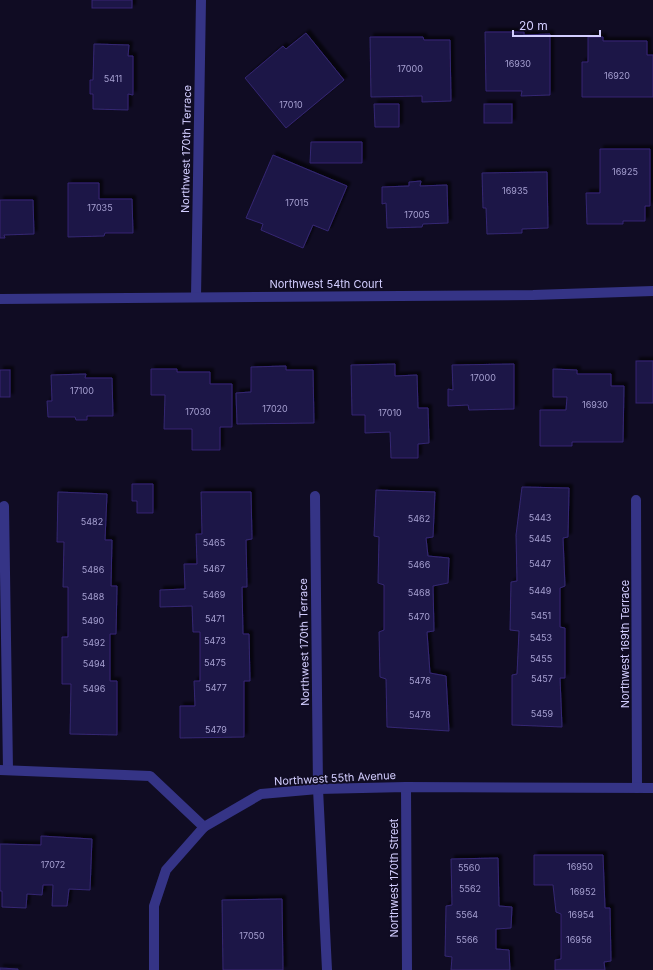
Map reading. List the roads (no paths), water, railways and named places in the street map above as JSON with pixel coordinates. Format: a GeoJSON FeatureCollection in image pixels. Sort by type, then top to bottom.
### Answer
{"type":"FeatureCollection","features":[{"type":"Feature","properties":{"kind":"street","name":"Northwest 170th Terrace"},"geometry":{"type":"LineString","coordinates":[[196,297],[201,0]]}},
{"type":"Feature","properties":{"kind":"street","name":"Northwest 54th Court"},"geometry":{"type":"LineString","coordinates":[[0,299],[533,295],[653,291]]}},
{"type":"Feature","properties":{"kind":"street","name":"Northwest 170th Terrace"},"geometry":{"type":"LineString","coordinates":[[315,496],[318,789],[327,970]]}},
{"type":"Feature","properties":{"kind":"street","name":"Northwest 169th Terrace"},"geometry":{"type":"LineString","coordinates":[[636,500],[637,788]]}},
{"type":"Feature","properties":{"kind":"street"},"geometry":{"type":"LineString","coordinates":[[4,506],[4,770],[150,776],[204,827],[166,870],[154,906],[154,970]]}},
{"type":"Feature","properties":{"kind":"street","name":"Northwest 55th Avenue"},"geometry":{"type":"LineString","coordinates":[[204,827],[261,794],[318,789],[406,787],[653,788]]}},
{"type":"Feature","properties":{"kind":"street","name":"Northwest 170th Street"},"geometry":{"type":"LineString","coordinates":[[406,787],[407,970]]}}]}
